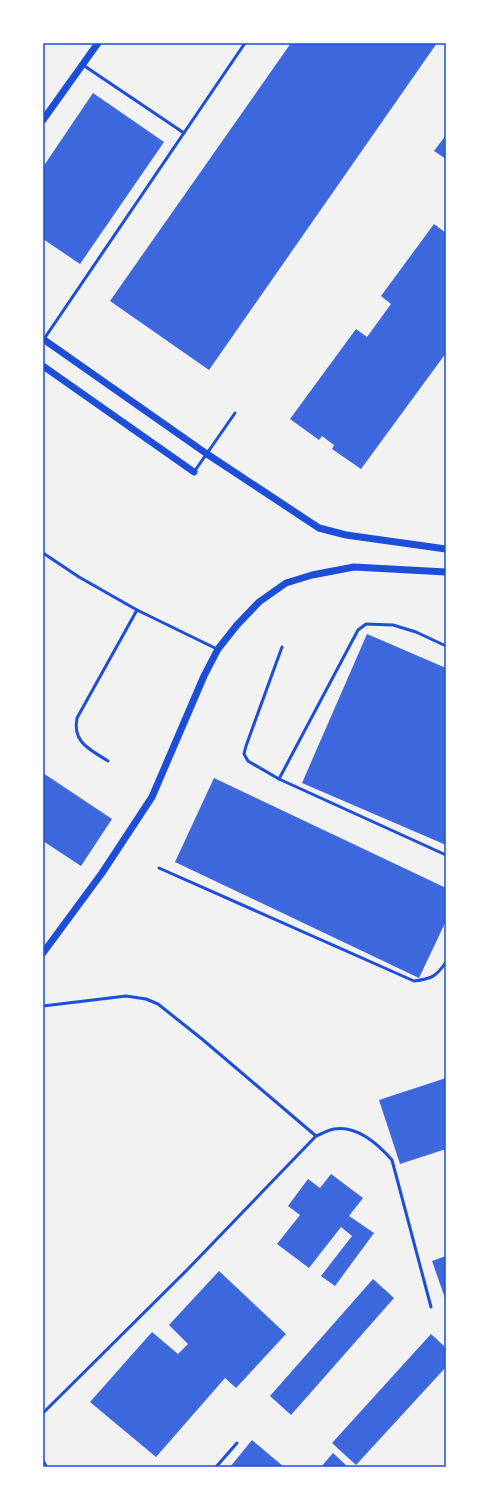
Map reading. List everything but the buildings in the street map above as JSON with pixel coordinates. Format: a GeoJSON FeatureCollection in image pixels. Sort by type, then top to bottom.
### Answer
{"type":"FeatureCollection","features":[{"type":"Feature","properties":{"kind":"street"},"geometry":{"type":"LineString","coordinates":[[43,120],[98,43]]}},
{"type":"Feature","properties":{"kind":"street"},"geometry":{"type":"LineString","coordinates":[[43,339],[207,454],[319,528],[346,535],[446,549]]}},
{"type":"Feature","properties":{"kind":"street"},"geometry":{"type":"LineString","coordinates":[[43,366],[194,472]]}},
{"type":"Feature","properties":{"kind":"street"},"geometry":{"type":"LineString","coordinates":[[43,953],[102,873],[152,797],[204,676],[218,649],[237,625],[259,602],[286,583],[312,575],[354,567],[446,572]]}},
{"type":"Feature","properties":{"kind":"lane"},"geometry":{"type":"LineString","coordinates":[[43,339],[245,43]]}},
{"type":"Feature","properties":{"kind":"lane"},"geometry":{"type":"LineString","coordinates":[[83,65],[184,133]]}},
{"type":"Feature","properties":{"kind":"lane"},"geometry":{"type":"LineString","coordinates":[[194,472],[235,413]]}},
{"type":"Feature","properties":{"kind":"lane"},"geometry":{"type":"LineString","coordinates":[[43,553],[79,577],[137,610],[218,649]]}},
{"type":"Feature","properties":{"kind":"lane"},"geometry":{"type":"LineString","coordinates":[[108,761],[84,745],[78,736],[76,726],[77,718],[137,610]]}},
{"type":"Feature","properties":{"kind":"lane"},"geometry":{"type":"LineString","coordinates":[[279,779],[358,630],[366,624],[393,625],[416,632],[446,646]]}},
{"type":"Feature","properties":{"kind":"lane"},"geometry":{"type":"LineString","coordinates":[[282,647],[246,746],[244,754],[248,761],[279,779],[446,854]]}},
{"type":"Feature","properties":{"kind":"lane"},"geometry":{"type":"LineString","coordinates":[[159,868],[414,981],[429,979],[441,970],[446,962]]}},
{"type":"Feature","properties":{"kind":"lane"},"geometry":{"type":"LineString","coordinates":[[43,1006],[126,996],[146,999],[158,1004],[202,1039],[316,1136]]}},
{"type":"Feature","properties":{"kind":"lane"},"geometry":{"type":"LineString","coordinates":[[43,1413],[187,1270],[316,1136],[333,1129],[347,1129],[361,1133],[385,1152],[392,1160],[431,1307]]}},
{"type":"Feature","properties":{"kind":"lane"},"geometry":{"type":"LineString","coordinates":[[216,1467],[237,1443]]}},
{"type":"Feature","properties":{"kind":"path"},"geometry":{"type":"LineString","coordinates":[[43,1460],[48,1467]]}}]}
